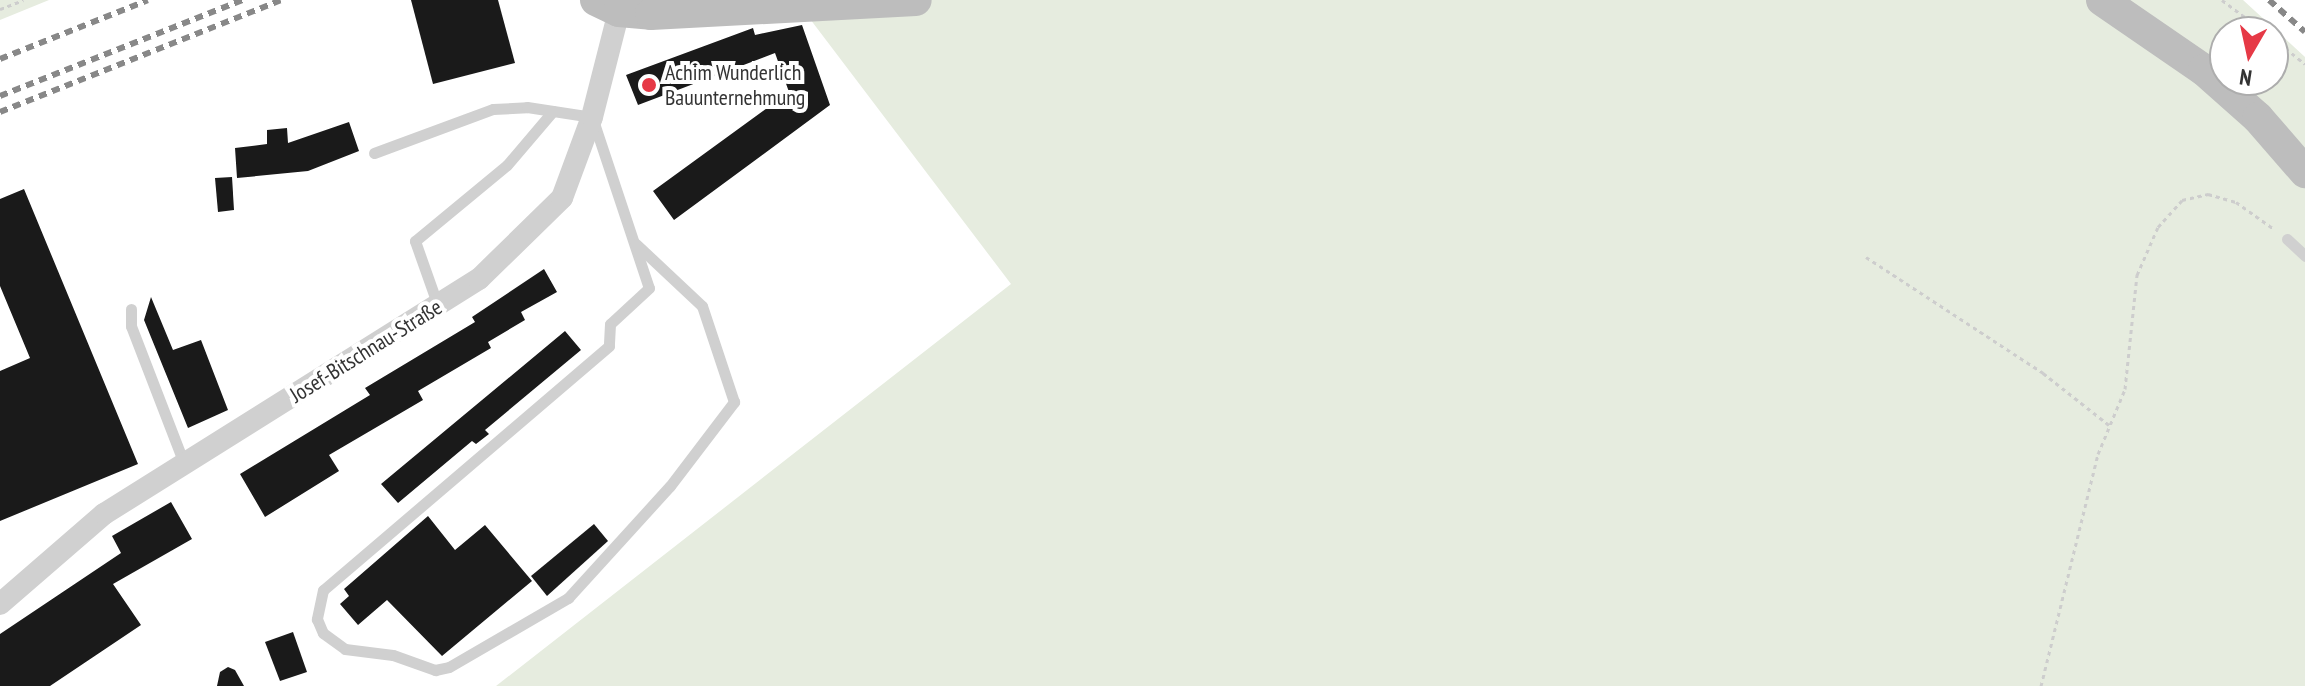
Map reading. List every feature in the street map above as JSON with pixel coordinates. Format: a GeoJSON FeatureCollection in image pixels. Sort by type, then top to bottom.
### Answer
{"type":"FeatureCollection","features":[{"type":"Feature","properties":{"kind":"street"},"geometry":{"type":"LineString","coordinates":[[607,5],[651,14],[916,0]]}},
{"type":"Feature","properties":{"kind":"street"},"geometry":{"type":"LineString","coordinates":[[2102,0],[2204,70],[2258,118],[2305,172]]}},
{"type":"Feature","properties":{"kind":"street","name":"Josef-Bitschnau-Straße"},"geometry":{"type":"LineString","coordinates":[[0,604],[104,514],[479,279],[562,198],[592,117],[607,5]]}},
{"type":"Feature","properties":{"kind":"lane"},"geometry":{"type":"LineString","coordinates":[[374,153],[493,109],[553,111],[592,117],[649,288],[610,324],[609,346],[323,590],[317,619],[323,633],[345,649],[393,655],[435,670],[449,667],[568,598],[670,486],[734,402],[702,306],[636,244]]}},
{"type":"Feature","properties":{"kind":"lane"},"geometry":{"type":"LineString","coordinates":[[438,306],[415,241],[507,165],[553,111]]}},
{"type":"Feature","properties":{"kind":"lane"},"geometry":{"type":"LineString","coordinates":[[2287,239],[2305,256]]}},
{"type":"Feature","properties":{"kind":"lane"},"geometry":{"type":"LineString","coordinates":[[131,309],[131,326],[185,466]]}},
{"type":"Feature","properties":{"kind":"path"},"geometry":{"type":"LineString","coordinates":[[0,9],[23,0]]}},
{"type":"Feature","properties":{"kind":"path"},"geometry":{"type":"LineString","coordinates":[[2222,0],[2244,16]]}},
{"type":"Feature","properties":{"kind":"path"},"geometry":{"type":"LineString","coordinates":[[2289,51],[2305,64]]}},
{"type":"Feature","properties":{"kind":"path"},"geometry":{"type":"LineString","coordinates":[[2041,686],[2109,425],[2125,389],[2137,275],[2173,207],[2193,196],[2222,197],[2249,209],[2287,239]]}},
{"type":"Feature","properties":{"kind":"path"},"geometry":{"type":"LineString","coordinates":[[1866,257],[2043,373],[2109,425]]}},
{"type":"Feature","properties":{"kind":"shaded area"},"geometry":{"type":"Polygon","coordinates":[[[0,0],[49,0],[0,20],[0,0]]]}},
{"type":"Feature","properties":{"kind":"shaded area"},"geometry":{"type":"Polygon","coordinates":[[[624,0],[2243,0],[2260,16],[2209,16],[2209,96],[2289,96],[2289,42],[2305,57],[2305,686],[496,686],[1011,284],[804,11],[624,0]]]}},
{"type":"Feature","properties":{"kind":"building"},"geometry":{"type":"Polygon","coordinates":[[[411,0],[498,0],[515,63],[433,84],[411,0]]]}},
{"type":"Feature","properties":{"kind":"building"},"geometry":{"type":"Polygon","coordinates":[[[802,25],[830,105],[674,220],[653,191],[789,92],[775,53],[638,105],[626,75],[753,28],[755,35],[802,25]]]}},
{"type":"Feature","properties":{"kind":"building"},"geometry":{"type":"Polygon","coordinates":[[[349,122],[359,151],[308,171],[237,178],[235,148],[267,144],[267,130],[287,128],[288,143],[349,122]]]}},
{"type":"Feature","properties":{"kind":"building"},"geometry":{"type":"Polygon","coordinates":[[[232,177],[234,210],[218,212],[215,178],[232,177]]]}},
{"type":"Feature","properties":{"kind":"building"},"geometry":{"type":"Polygon","coordinates":[[[24,189],[138,464],[0,521],[0,371],[30,358],[0,286],[0,199],[24,189]]]}},
{"type":"Feature","properties":{"kind":"building"},"geometry":{"type":"Polygon","coordinates":[[[544,269],[557,292],[521,312],[525,320],[488,342],[491,348],[418,391],[423,400],[329,455],[339,471],[265,517],[240,474],[370,395],[365,388],[475,322],[472,317],[544,269]]]}},
{"type":"Feature","properties":{"kind":"building"},"geometry":{"type":"Polygon","coordinates":[[[151,297],[173,350],[201,340],[228,410],[188,428],[144,320],[151,297]]]}},
{"type":"Feature","properties":{"kind":"building"},"geometry":{"type":"Polygon","coordinates":[[[565,331],[581,350],[485,430],[489,434],[476,444],[472,441],[398,503],[381,484],[565,331]]]}},
{"type":"Feature","properties":{"kind":"building"},"geometry":{"type":"Polygon","coordinates":[[[171,502],[192,539],[113,584],[141,625],[50,686],[0,686],[0,634],[121,553],[112,536],[171,502]]]}},
{"type":"Feature","properties":{"kind":"building"},"geometry":{"type":"Polygon","coordinates":[[[428,516],[455,550],[485,525],[532,581],[442,656],[387,600],[358,625],[340,604],[349,596],[344,589],[428,516]]]}},
{"type":"Feature","properties":{"kind":"building"},"geometry":{"type":"Polygon","coordinates":[[[594,524],[608,541],[547,596],[531,576],[594,524]]]}},
{"type":"Feature","properties":{"kind":"building"},"geometry":{"type":"Polygon","coordinates":[[[293,632],[307,672],[280,681],[265,642],[293,632]]]}},
{"type":"Feature","properties":{"kind":"building"},"geometry":{"type":"Polygon","coordinates":[[[228,667],[235,670],[244,686],[217,686],[220,672],[228,667]]]}},
{"type":"Feature","properties":{"kind":"railway"},"geometry":{"type":"LineString","coordinates":[[0,59],[148,0]]}},
{"type":"Feature","properties":{"kind":"railway"},"geometry":{"type":"LineString","coordinates":[[0,96],[243,0]]}},
{"type":"Feature","properties":{"kind":"railway"},"geometry":{"type":"LineString","coordinates":[[0,112],[281,0]]}},
{"type":"Feature","properties":{"kind":"railway"},"geometry":{"type":"LineString","coordinates":[[2269,0],[2305,32]]}},
{"type":"Feature","properties":{"kind":"place","name":"Achim Wunderlich Bauunternehmung"},"geometry":{"type":"Point","coordinates":[649,85]}}]}
